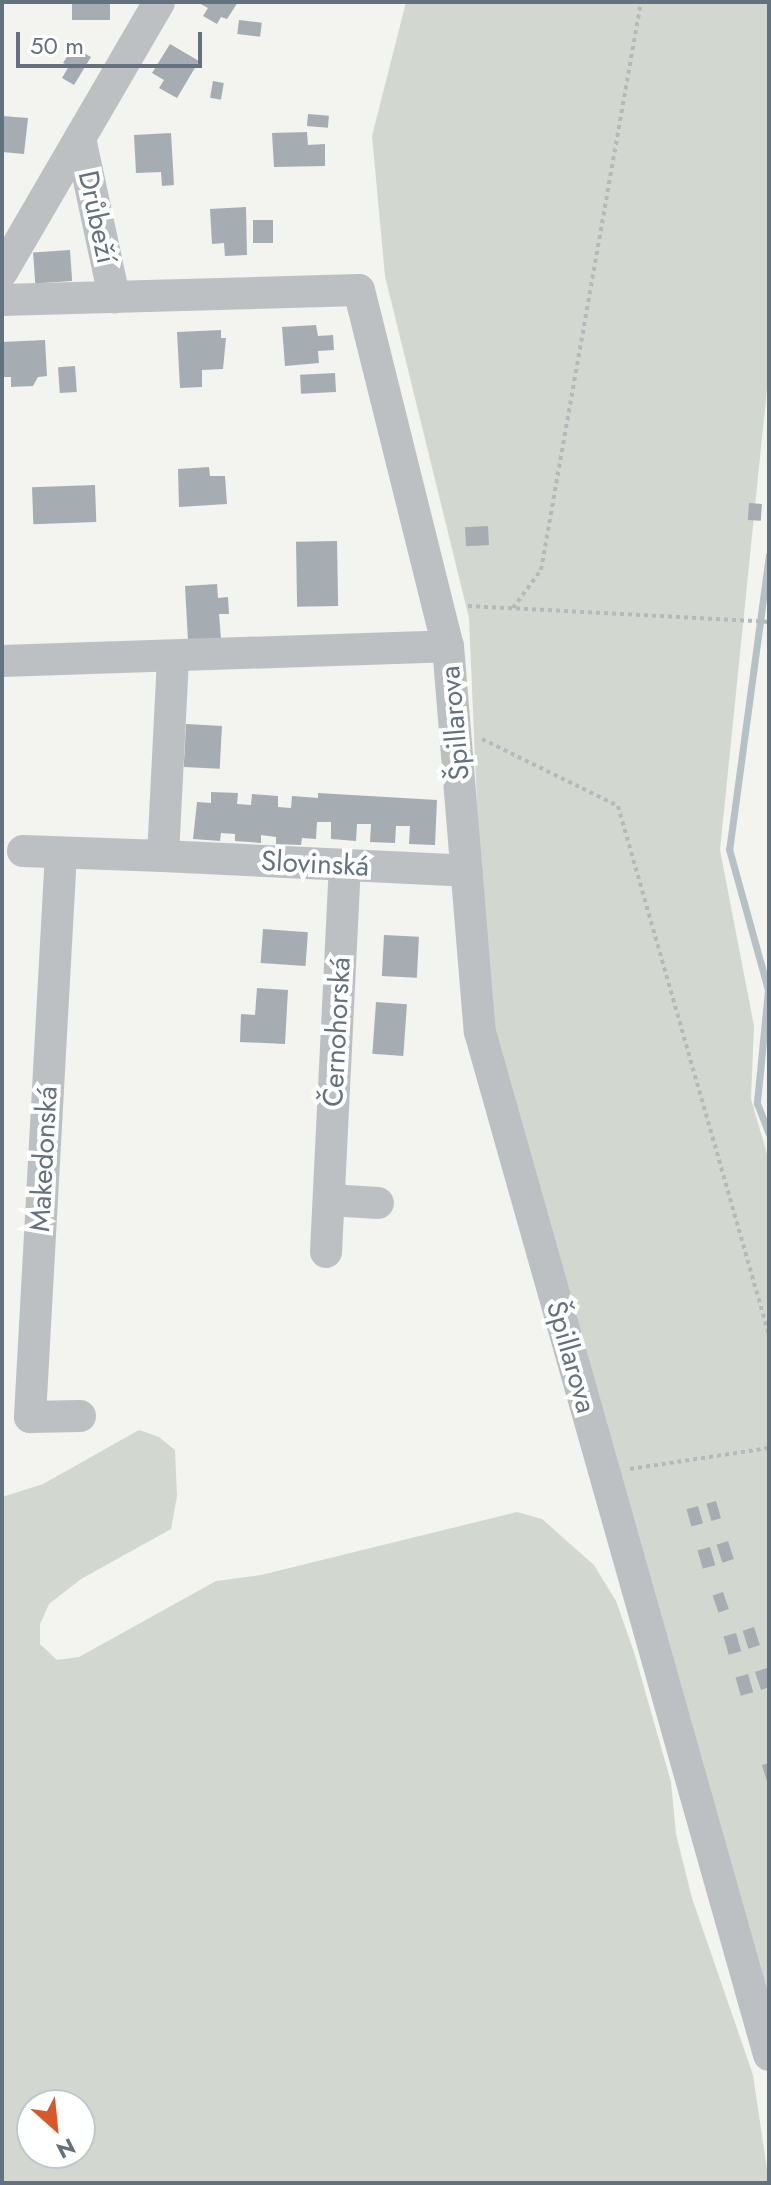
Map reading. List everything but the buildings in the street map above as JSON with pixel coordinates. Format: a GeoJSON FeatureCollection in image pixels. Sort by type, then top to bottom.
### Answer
{"type":"FeatureCollection","features":[{"type":"Feature","properties":{"kind":"street","name":"Drůbeží"},"geometry":{"type":"LineString","coordinates":[[2,272],[159,2]]}},
{"type":"Feature","properties":{"kind":"street","name":"Drůbeží"},"geometry":{"type":"LineString","coordinates":[[80,138],[114,297]]}},
{"type":"Feature","properties":{"kind":"street","name":"Špillarova"},"geometry":{"type":"LineString","coordinates":[[2,300],[359,290],[448,646],[480,1032],[769,2055]]}},
{"type":"Feature","properties":{"kind":"street","name":"Špillarova"},"geometry":{"type":"LineString","coordinates":[[2,661],[448,646]]}},
{"type":"Feature","properties":{"kind":"street"},"geometry":{"type":"LineString","coordinates":[[163,856],[173,656]]}},
{"type":"Feature","properties":{"kind":"street","name":"Slovinská"},"geometry":{"type":"LineString","coordinates":[[23,851],[467,871]]}},
{"type":"Feature","properties":{"kind":"street","name":"Makedonská"},"geometry":{"type":"LineString","coordinates":[[61,853],[30,1417],[80,1416]]}},
{"type":"Feature","properties":{"kind":"street","name":"Černohorská"},"geometry":{"type":"LineString","coordinates":[[326,1252],[345,865]]}},
{"type":"Feature","properties":{"kind":"street"},"geometry":{"type":"LineString","coordinates":[[329,1200],[378,1203]]}},
{"type":"Feature","properties":{"kind":"path"},"geometry":{"type":"LineString","coordinates":[[513,608],[541,570],[641,2]]}},
{"type":"Feature","properties":{"kind":"path"},"geometry":{"type":"LineString","coordinates":[[438,605],[745,617],[769,622]]}},
{"type":"Feature","properties":{"kind":"path"},"geometry":{"type":"LineString","coordinates":[[455,725],[618,806],[769,1335]]}},
{"type":"Feature","properties":{"kind":"path"},"geometry":{"type":"LineString","coordinates":[[604,1474],[767,1447],[769,1437]]}},
{"type":"Feature","properties":{"kind":"shaded area"},"geometry":{"type":"Polygon","coordinates":[[[406,2],[769,2],[769,369],[720,850],[754,1026],[751,1099],[769,1161],[769,2009],[486,1013],[469,618],[385,276],[372,136],[406,2]]]}},
{"type":"Feature","properties":{"kind":"shaded area"},"geometry":{"type":"Polygon","coordinates":[[[139,1430],[159,1437],[175,1450],[177,1496],[171,1529],[81,1579],[49,1604],[40,1624],[40,1644],[57,1660],[79,1657],[216,1581],[261,1575],[517,1512],[542,1519],[594,1565],[616,1601],[671,1782],[676,1834],[692,1898],[753,2075],[769,2183],[2,2183],[2,1497],[43,1484],[139,1430]]]}},
{"type":"Feature","properties":{"kind":"waterway"},"geometry":{"type":"LineString","coordinates":[[769,555],[729,849],[768,990],[757,1103],[769,1134]]}}]}
